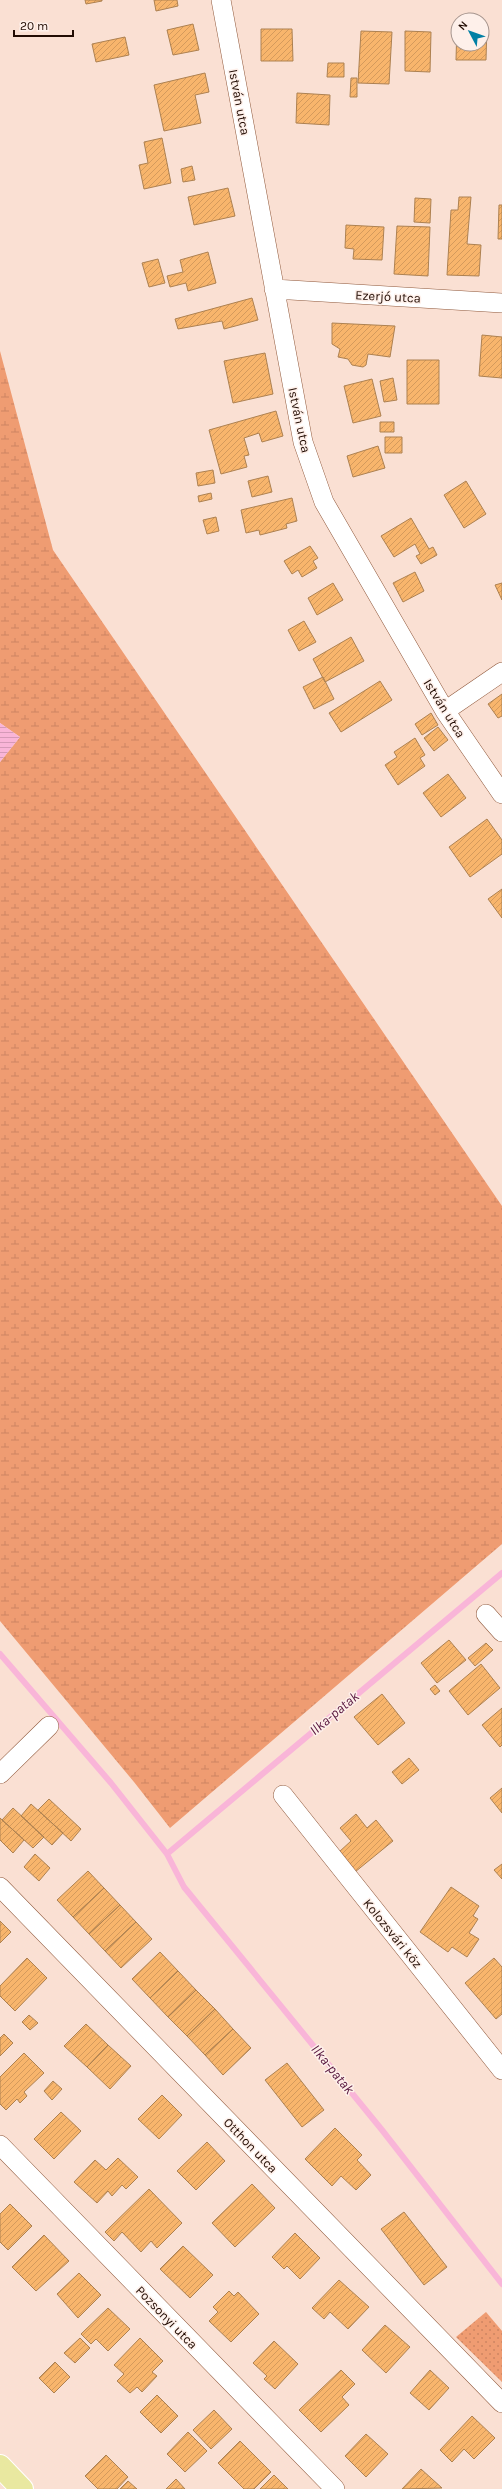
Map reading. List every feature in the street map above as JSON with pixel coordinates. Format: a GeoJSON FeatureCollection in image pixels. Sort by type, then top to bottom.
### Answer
{"type":"FeatureCollection","features":[{"type":"Feature","properties":{"kind":"main road"},"geometry":{"type":"LineString","coordinates":[[0,2466],[19,2488]]}},
{"type":"Feature","properties":{"kind":"street","name":"István utca"},"geometry":{"type":"LineString","coordinates":[[221,0],[303,442],[324,502],[445,711],[502,794]]}},
{"type":"Feature","properties":{"kind":"street","name":"Ezerjó utca"},"geometry":{"type":"LineString","coordinates":[[274,290],[502,303]]}},
{"type":"Feature","properties":{"kind":"street"},"geometry":{"type":"LineString","coordinates":[[445,711],[502,672]]}},
{"type":"Feature","properties":{"kind":"street"},"geometry":{"type":"LineString","coordinates":[[486,1614],[502,1632]]}},
{"type":"Feature","properties":{"kind":"street"},"geometry":{"type":"LineString","coordinates":[[0,1774],[50,1726]]}},
{"type":"Feature","properties":{"kind":"street","name":"Kolozsvári köz"},"geometry":{"type":"LineString","coordinates":[[283,1795],[502,2070]]}},
{"type":"Feature","properties":{"kind":"street","name":"Otthon utca"},"geometry":{"type":"LineString","coordinates":[[0,1887],[502,2403]]}},
{"type":"Feature","properties":{"kind":"street","name":"Pozsonyi utca"},"geometry":{"type":"LineString","coordinates":[[0,2145],[335,2489]]}},
{"type":"Feature","properties":{"kind":"green space"},"geometry":{"type":"Polygon","coordinates":[[[0,351],[53,550],[502,1206],[502,1544],[170,1828],[134,1782],[0,1621],[0,762],[20,737],[0,723],[0,351]]]}},
{"type":"Feature","properties":{"kind":"green space"},"geometry":{"type":"Polygon","coordinates":[[[486,2312],[502,2331],[502,2382],[456,2337],[486,2312]]]}},
{"type":"Feature","properties":{"kind":"shaded area"},"geometry":{"type":"Polygon","coordinates":[[[0,723],[20,737],[0,762],[0,723]]]}},
{"type":"Feature","properties":{"kind":"building"},"geometry":{"type":"Polygon","coordinates":[[[85,0],[102,0],[102,1],[86,4],[85,0]]]}},
{"type":"Feature","properties":{"kind":"building"},"geometry":{"type":"Polygon","coordinates":[[[154,0],[177,0],[178,6],[156,11],[154,0]]]}},
{"type":"Feature","properties":{"kind":"building"},"geometry":{"type":"Polygon","coordinates":[[[193,24],[199,50],[173,55],[167,30],[193,24]]]}},
{"type":"Feature","properties":{"kind":"building"},"geometry":{"type":"Polygon","coordinates":[[[261,29],[292,29],[293,61],[261,61],[261,29]]]}},
{"type":"Feature","properties":{"kind":"building"},"geometry":{"type":"Polygon","coordinates":[[[361,31],[392,32],[389,84],[358,83],[361,31]]]}},
{"type":"Feature","properties":{"kind":"building"},"geometry":{"type":"Polygon","coordinates":[[[405,31],[431,32],[430,72],[405,71],[405,31]]]}},
{"type":"Feature","properties":{"kind":"building"},"geometry":{"type":"Polygon","coordinates":[[[125,37],[129,55],[96,62],[92,44],[125,37]]]}},
{"type":"Feature","properties":{"kind":"building"},"geometry":{"type":"Polygon","coordinates":[[[456,52],[486,52],[486,60],[456,60],[456,52]]]}},
{"type":"Feature","properties":{"kind":"building"},"geometry":{"type":"Polygon","coordinates":[[[328,63],[344,63],[344,77],[327,77],[328,63]]]}},
{"type":"Feature","properties":{"kind":"building"},"geometry":{"type":"Polygon","coordinates":[[[205,73],[209,92],[195,95],[201,123],[164,131],[154,85],[205,73]]]}},
{"type":"Feature","properties":{"kind":"building"},"geometry":{"type":"Polygon","coordinates":[[[351,78],[357,78],[357,97],[350,97],[351,78]]]}},
{"type":"Feature","properties":{"kind":"building"},"geometry":{"type":"Polygon","coordinates":[[[297,93],[330,95],[329,125],[296,123],[297,93]]]}},
{"type":"Feature","properties":{"kind":"building"},"geometry":{"type":"Polygon","coordinates":[[[162,138],[171,183],[144,189],[139,165],[148,163],[144,142],[162,138]]]}},
{"type":"Feature","properties":{"kind":"building"},"geometry":{"type":"Polygon","coordinates":[[[192,166],[195,180],[183,182],[181,169],[192,166]]]}},
{"type":"Feature","properties":{"kind":"building"},"geometry":{"type":"Polygon","coordinates":[[[228,188],[235,216],[194,225],[188,197],[228,188]]]}},
{"type":"Feature","properties":{"kind":"building"},"geometry":{"type":"Polygon","coordinates":[[[459,197],[471,197],[467,244],[481,245],[479,276],[447,275],[451,210],[458,210],[459,197]]]}},
{"type":"Feature","properties":{"kind":"building"},"geometry":{"type":"Polygon","coordinates":[[[415,198],[431,199],[430,223],[414,222],[415,198]]]}},
{"type":"Feature","properties":{"kind":"building"},"geometry":{"type":"Polygon","coordinates":[[[499,205],[502,205],[502,239],[498,239],[499,205]]]}},
{"type":"Feature","properties":{"kind":"building"},"geometry":{"type":"Polygon","coordinates":[[[346,225],[384,227],[382,260],[353,259],[354,249],[345,248],[346,225]]]}},
{"type":"Feature","properties":{"kind":"building"},"geometry":{"type":"Polygon","coordinates":[[[397,226],[430,227],[428,276],[394,274],[397,226]]]}},
{"type":"Feature","properties":{"kind":"building"},"geometry":{"type":"Polygon","coordinates":[[[208,252],[216,283],[188,291],[186,283],[170,287],[167,276],[183,272],[180,260],[208,252]]]}},
{"type":"Feature","properties":{"kind":"building"},"geometry":{"type":"Polygon","coordinates":[[[158,259],[165,283],[149,287],[142,263],[158,259]]]}},
{"type":"Feature","properties":{"kind":"building"},"geometry":{"type":"Polygon","coordinates":[[[252,298],[258,320],[224,329],[222,321],[178,329],[175,319],[252,298]]]}},
{"type":"Feature","properties":{"kind":"building"},"geometry":{"type":"Polygon","coordinates":[[[332,323],[395,326],[390,357],[368,354],[366,365],[363,367],[352,365],[348,359],[338,357],[340,349],[332,344],[332,323]]]}},
{"type":"Feature","properties":{"kind":"building"},"geometry":{"type":"Polygon","coordinates":[[[482,335],[502,337],[502,378],[479,376],[482,335]]]}},
{"type":"Feature","properties":{"kind":"building"},"geometry":{"type":"Polygon","coordinates":[[[265,353],[273,394],[233,403],[224,361],[265,353]]]}},
{"type":"Feature","properties":{"kind":"building"},"geometry":{"type":"Polygon","coordinates":[[[407,360],[439,360],[439,404],[407,404],[407,360]]]}},
{"type":"Feature","properties":{"kind":"building"},"geometry":{"type":"Polygon","coordinates":[[[393,378],[397,400],[384,402],[380,381],[393,378]]]}},
{"type":"Feature","properties":{"kind":"building"},"geometry":{"type":"Polygon","coordinates":[[[372,379],[381,416],[353,423],[344,386],[372,379]]]}},
{"type":"Feature","properties":{"kind":"building"},"geometry":{"type":"Polygon","coordinates":[[[276,411],[283,436],[262,442],[259,433],[244,438],[249,455],[244,456],[247,467],[221,474],[209,430],[276,411]]]}},
{"type":"Feature","properties":{"kind":"building"},"geometry":{"type":"Polygon","coordinates":[[[380,422],[394,422],[394,432],[380,432],[380,422]]]}},
{"type":"Feature","properties":{"kind":"building"},"geometry":{"type":"Polygon","coordinates":[[[385,437],[402,437],[402,453],[385,453],[385,437]]]}},
{"type":"Feature","properties":{"kind":"building"},"geometry":{"type":"Polygon","coordinates":[[[378,446],[385,468],[353,477],[347,456],[378,446]]]}},
{"type":"Feature","properties":{"kind":"building"},"geometry":{"type":"Polygon","coordinates":[[[213,470],[215,483],[198,486],[196,473],[213,470]]]}},
{"type":"Feature","properties":{"kind":"building"},"geometry":{"type":"Polygon","coordinates":[[[268,476],[272,492],[252,497],[248,481],[268,476]]]}},
{"type":"Feature","properties":{"kind":"building"},"geometry":{"type":"Polygon","coordinates":[[[466,481],[486,514],[464,528],[444,495],[466,481]]]}},
{"type":"Feature","properties":{"kind":"building"},"geometry":{"type":"Polygon","coordinates":[[[211,493],[212,499],[199,502],[198,496],[211,493]]]}},
{"type":"Feature","properties":{"kind":"building"},"geometry":{"type":"Polygon","coordinates":[[[292,498],[297,521],[286,524],[287,528],[260,535],[259,530],[246,533],[241,510],[292,498]]]}},
{"type":"Feature","properties":{"kind":"building"},"geometry":{"type":"Polygon","coordinates":[[[216,517],[219,531],[207,534],[203,520],[216,517]]]}},
{"type":"Feature","properties":{"kind":"building"},"geometry":{"type":"Polygon","coordinates":[[[411,518],[429,549],[433,547],[437,555],[421,564],[416,556],[420,554],[415,544],[394,557],[381,536],[411,518]]]}},
{"type":"Feature","properties":{"kind":"building"},"geometry":{"type":"Polygon","coordinates":[[[310,546],[318,558],[313,561],[317,568],[302,577],[298,570],[292,574],[284,561],[310,546]]]}},
{"type":"Feature","properties":{"kind":"building"},"geometry":{"type":"Polygon","coordinates":[[[415,572],[424,591],[403,602],[393,583],[415,572]]]}},
{"type":"Feature","properties":{"kind":"building"},"geometry":{"type":"Polygon","coordinates":[[[333,583],[343,600],[317,615],[308,598],[333,583]]]}},
{"type":"Feature","properties":{"kind":"building"},"geometry":{"type":"Polygon","coordinates":[[[502,583],[502,600],[495,585],[502,583]]]}},
{"type":"Feature","properties":{"kind":"building"},"geometry":{"type":"Polygon","coordinates":[[[304,621],[316,642],[299,651],[288,630],[304,621]]]}},
{"type":"Feature","properties":{"kind":"building"},"geometry":{"type":"Polygon","coordinates":[[[351,637],[364,661],[325,682],[313,659],[351,637]]]}},
{"type":"Feature","properties":{"kind":"building"},"geometry":{"type":"Polygon","coordinates":[[[323,677],[334,699],[314,709],[303,687],[323,677]]]}},
{"type":"Feature","properties":{"kind":"building"},"geometry":{"type":"Polygon","coordinates":[[[380,681],[392,700],[341,732],[329,713],[380,681]]]}},
{"type":"Feature","properties":{"kind":"building"},"geometry":{"type":"Polygon","coordinates":[[[502,694],[502,716],[498,718],[488,704],[502,694]]]}},
{"type":"Feature","properties":{"kind":"building"},"geometry":{"type":"Polygon","coordinates":[[[431,713],[438,725],[422,735],[415,724],[431,713]]]}},
{"type":"Feature","properties":{"kind":"building"},"geometry":{"type":"Polygon","coordinates":[[[438,727],[448,740],[434,751],[424,738],[438,727]]]}},
{"type":"Feature","properties":{"kind":"building"},"geometry":{"type":"Polygon","coordinates":[[[415,738],[425,755],[420,758],[425,766],[398,785],[385,765],[397,757],[394,752],[415,738]]]}},
{"type":"Feature","properties":{"kind":"building"},"geometry":{"type":"Polygon","coordinates":[[[448,774],[466,798],[441,817],[423,793],[448,774]]]}},
{"type":"Feature","properties":{"kind":"building"},"geometry":{"type":"Polygon","coordinates":[[[487,819],[502,840],[502,854],[470,877],[449,847],[487,819]]]}},
{"type":"Feature","properties":{"kind":"building"},"geometry":{"type":"Polygon","coordinates":[[[502,889],[502,918],[488,899],[502,889]]]}},
{"type":"Feature","properties":{"kind":"building"},"geometry":{"type":"Polygon","coordinates":[[[449,1640],[466,1660],[437,1683],[421,1663],[449,1640]]]}},
{"type":"Feature","properties":{"kind":"building"},"geometry":{"type":"Polygon","coordinates":[[[486,1643],[493,1650],[475,1666],[468,1658],[486,1643]]]}},
{"type":"Feature","properties":{"kind":"building"},"geometry":{"type":"Polygon","coordinates":[[[481,1664],[500,1688],[468,1715],[449,1691],[481,1664]]]}},
{"type":"Feature","properties":{"kind":"building"},"geometry":{"type":"Polygon","coordinates":[[[435,1685],[440,1691],[435,1695],[430,1689],[435,1685]]]}},
{"type":"Feature","properties":{"kind":"building"},"geometry":{"type":"Polygon","coordinates":[[[382,1694],[405,1723],[378,1745],[354,1717],[382,1694]]]}},
{"type":"Feature","properties":{"kind":"building"},"geometry":{"type":"Polygon","coordinates":[[[502,1708],[502,1745],[500,1747],[482,1725],[502,1708]]]}},
{"type":"Feature","properties":{"kind":"building"},"geometry":{"type":"Polygon","coordinates":[[[409,1758],[419,1770],[402,1784],[392,1772],[409,1758]]]}},
{"type":"Feature","properties":{"kind":"building"},"geometry":{"type":"Polygon","coordinates":[[[502,1788],[502,1813],[490,1798],[502,1788]]]}},
{"type":"Feature","properties":{"kind":"building"},"geometry":{"type":"Polygon","coordinates":[[[49,1799],[81,1829],[71,1841],[38,1810],[49,1799]]]}},
{"type":"Feature","properties":{"kind":"building"},"geometry":{"type":"Polygon","coordinates":[[[31,1804],[63,1833],[52,1845],[21,1816],[31,1804]]]}},
{"type":"Feature","properties":{"kind":"building"},"geometry":{"type":"Polygon","coordinates":[[[13,1808],[44,1837],[33,1848],[2,1820],[13,1808]]]}},
{"type":"Feature","properties":{"kind":"building"},"geometry":{"type":"Polygon","coordinates":[[[356,1814],[367,1828],[376,1820],[393,1841],[355,1872],[339,1852],[351,1841],[340,1828],[356,1814]]]}},
{"type":"Feature","properties":{"kind":"building"},"geometry":{"type":"Polygon","coordinates":[[[0,1818],[24,1840],[13,1853],[0,1840],[0,1818]]]}},
{"type":"Feature","properties":{"kind":"building"},"geometry":{"type":"Polygon","coordinates":[[[35,1854],[50,1868],[39,1881],[24,1867],[35,1854]]]}},
{"type":"Feature","properties":{"kind":"building"},"geometry":{"type":"Polygon","coordinates":[[[502,1864],[502,1879],[494,1870],[502,1864]]]}},
{"type":"Feature","properties":{"kind":"building"},"geometry":{"type":"Polygon","coordinates":[[[88,1871],[104,1888],[73,1917],[57,1900],[88,1871]]]}},
{"type":"Feature","properties":{"kind":"building"},"geometry":{"type":"Polygon","coordinates":[[[451,1887],[479,1906],[473,1916],[478,1919],[469,1933],[479,1939],[467,1957],[452,1947],[448,1952],[420,1932],[451,1887]]]}},
{"type":"Feature","properties":{"kind":"building"},"geometry":{"type":"Polygon","coordinates":[[[104,1888],[120,1905],[89,1934],[73,1917],[104,1888]]]}},
{"type":"Feature","properties":{"kind":"building"},"geometry":{"type":"Polygon","coordinates":[[[120,1905],[136,1922],[105,1951],[89,1934],[120,1905]]]}},
{"type":"Feature","properties":{"kind":"building"},"geometry":{"type":"Polygon","coordinates":[[[0,1921],[11,1932],[0,1943],[0,1921]]]}},
{"type":"Feature","properties":{"kind":"building"},"geometry":{"type":"Polygon","coordinates":[[[136,1922],[152,1939],[121,1968],[105,1951],[136,1922]]]}},
{"type":"Feature","properties":{"kind":"building"},"geometry":{"type":"Polygon","coordinates":[[[160,1952],[178,1971],[150,1998],[132,1979],[160,1952]]]}},
{"type":"Feature","properties":{"kind":"building"},"geometry":{"type":"Polygon","coordinates":[[[27,1958],[47,1978],[15,2011],[0,1996],[0,1986],[27,1958]]]}},
{"type":"Feature","properties":{"kind":"building"},"geometry":{"type":"Polygon","coordinates":[[[494,1958],[502,1967],[502,2014],[496,2019],[465,1983],[494,1958]]]}},
{"type":"Feature","properties":{"kind":"building"},"geometry":{"type":"Polygon","coordinates":[[[178,1971],[196,1990],[168,2017],[150,1998],[178,1971]]]}},
{"type":"Feature","properties":{"kind":"building"},"geometry":{"type":"Polygon","coordinates":[[[196,1990],[215,2009],[187,2036],[168,2017],[196,1990]]]}},
{"type":"Feature","properties":{"kind":"building"},"geometry":{"type":"Polygon","coordinates":[[[215,2009],[233,2029],[205,2055],[187,2036],[215,2009]]]}},
{"type":"Feature","properties":{"kind":"building"},"geometry":{"type":"Polygon","coordinates":[[[29,2015],[38,2023],[30,2030],[22,2022],[29,2015]]]}},
{"type":"Feature","properties":{"kind":"building"},"geometry":{"type":"Polygon","coordinates":[[[86,2024],[108,2045],[87,2067],[64,2046],[86,2024]]]}},
{"type":"Feature","properties":{"kind":"building"},"geometry":{"type":"Polygon","coordinates":[[[233,2029],[251,2048],[223,2075],[205,2055],[233,2029]]]}},
{"type":"Feature","properties":{"kind":"building"},"geometry":{"type":"Polygon","coordinates":[[[4,2034],[13,2043],[0,2056],[0,2038],[4,2034]]]}},
{"type":"Feature","properties":{"kind":"building"},"geometry":{"type":"Polygon","coordinates":[[[108,2045],[131,2066],[110,2089],[87,2067],[108,2045]]]}},
{"type":"Feature","properties":{"kind":"building"},"geometry":{"type":"Polygon","coordinates":[[[24,2053],[44,2073],[24,2092],[27,2096],[20,2103],[17,2099],[6,2110],[0,2104],[0,2077],[24,2053]]]}},
{"type":"Feature","properties":{"kind":"building"},"geometry":{"type":"Polygon","coordinates":[[[287,2063],[324,2110],[302,2127],[265,2080],[287,2063]]]}},
{"type":"Feature","properties":{"kind":"building"},"geometry":{"type":"Polygon","coordinates":[[[53,2081],[62,2089],[52,2100],[44,2091],[53,2081]]]}},
{"type":"Feature","properties":{"kind":"building"},"geometry":{"type":"Polygon","coordinates":[[[162,2095],[182,2115],[159,2139],[138,2119],[162,2095]]]}},
{"type":"Feature","properties":{"kind":"building"},"geometry":{"type":"Polygon","coordinates":[[[61,2112],[81,2131],[54,2159],[34,2139],[61,2112]]]}},
{"type":"Feature","properties":{"kind":"building"},"geometry":{"type":"Polygon","coordinates":[[[335,2128],[362,2155],[357,2160],[371,2175],[356,2190],[341,2176],[332,2186],[305,2159],[335,2128]]]}},
{"type":"Feature","properties":{"kind":"building"},"geometry":{"type":"Polygon","coordinates":[[[207,2142],[225,2161],[196,2190],[177,2171],[207,2142]]]}},
{"type":"Feature","properties":{"kind":"building"},"geometry":{"type":"Polygon","coordinates":[[[118,2158],[138,2177],[126,2189],[122,2185],[112,2196],[108,2191],[97,2203],[74,2182],[95,2160],[106,2170],[118,2158]]]}},
{"type":"Feature","properties":{"kind":"building"},"geometry":{"type":"Polygon","coordinates":[[[252,2184],[275,2208],[235,2247],[212,2223],[252,2184]]]}},
{"type":"Feature","properties":{"kind":"building"},"geometry":{"type":"Polygon","coordinates":[[[149,2189],[182,2223],[157,2248],[151,2241],[141,2252],[122,2232],[114,2241],[105,2232],[149,2189]]]}},
{"type":"Feature","properties":{"kind":"building"},"geometry":{"type":"Polygon","coordinates":[[[10,2204],[32,2226],[8,2250],[0,2242],[0,2214],[10,2204]]]}},
{"type":"Feature","properties":{"kind":"building"},"geometry":{"type":"Polygon","coordinates":[[[404,2212],[447,2267],[424,2285],[381,2229],[404,2212]]]}},
{"type":"Feature","properties":{"kind":"building"},"geometry":{"type":"Polygon","coordinates":[[[295,2233],[320,2258],[300,2279],[287,2266],[284,2269],[272,2257],[295,2233]]]}},
{"type":"Feature","properties":{"kind":"building"},"geometry":{"type":"Polygon","coordinates":[[[44,2235],[69,2261],[36,2291],[12,2267],[44,2235]]]}},
{"type":"Feature","properties":{"kind":"building"},"geometry":{"type":"Polygon","coordinates":[[[183,2246],[213,2275],[190,2298],[160,2269],[183,2246]]]}},
{"type":"Feature","properties":{"kind":"building"},"geometry":{"type":"Polygon","coordinates":[[[79,2273],[101,2295],[78,2318],[57,2294],[79,2273]]]}},
{"type":"Feature","properties":{"kind":"building"},"geometry":{"type":"Polygon","coordinates":[[[339,2280],[369,2307],[348,2329],[330,2312],[324,2319],[312,2308],[339,2280]]]}},
{"type":"Feature","properties":{"kind":"building"},"geometry":{"type":"Polygon","coordinates":[[[229,2291],[234,2296],[238,2292],[259,2314],[231,2342],[209,2321],[218,2312],[213,2307],[229,2291]]]}},
{"type":"Feature","properties":{"kind":"building"},"geometry":{"type":"Polygon","coordinates":[[[108,2308],[130,2329],[108,2351],[96,2339],[91,2344],[81,2334],[108,2308]]]}},
{"type":"Feature","properties":{"kind":"building"},"geometry":{"type":"Polygon","coordinates":[[[385,2325],[410,2347],[386,2373],[362,2350],[385,2325]]]}},
{"type":"Feature","properties":{"kind":"building"},"geometry":{"type":"Polygon","coordinates":[[[80,2338],[90,2348],[75,2363],[64,2353],[80,2338]]]}},
{"type":"Feature","properties":{"kind":"building"},"geometry":{"type":"Polygon","coordinates":[[[140,2338],[163,2361],[152,2372],[157,2376],[142,2392],[137,2387],[130,2393],[117,2381],[124,2374],[114,2365],[140,2338]]]}},
{"type":"Feature","properties":{"kind":"building"},"geometry":{"type":"Polygon","coordinates":[[[274,2341],[298,2364],[275,2389],[264,2379],[267,2376],[253,2363],[274,2341]]]}},
{"type":"Feature","properties":{"kind":"building"},"geometry":{"type":"Polygon","coordinates":[[[55,2362],[70,2377],[54,2393],[39,2378],[55,2362]]]}},
{"type":"Feature","properties":{"kind":"building"},"geometry":{"type":"Polygon","coordinates":[[[341,2370],[355,2384],[342,2397],[349,2405],[321,2432],[299,2410],[341,2370]]]}},
{"type":"Feature","properties":{"kind":"building"},"geometry":{"type":"Polygon","coordinates":[[[430,2370],[449,2388],[429,2410],[410,2393],[430,2370]]]}},
{"type":"Feature","properties":{"kind":"building"},"geometry":{"type":"Polygon","coordinates":[[[157,2395],[178,2416],[161,2433],[140,2412],[157,2395]]]}},
{"type":"Feature","properties":{"kind":"building"},"geometry":{"type":"Polygon","coordinates":[[[214,2410],[232,2429],[211,2449],[193,2430],[214,2410]]]}},
{"type":"Feature","properties":{"kind":"building"},"geometry":{"type":"Polygon","coordinates":[[[472,2416],[495,2438],[474,2459],[464,2449],[452,2462],[440,2450],[472,2416]]]}},
{"type":"Feature","properties":{"kind":"building"},"geometry":{"type":"Polygon","coordinates":[[[188,2432],[207,2451],[185,2472],[167,2454],[188,2432]]]}},
{"type":"Feature","properties":{"kind":"building"},"geometry":{"type":"Polygon","coordinates":[[[366,2434],[388,2454],[366,2477],[345,2456],[366,2434]]]}},
{"type":"Feature","properties":{"kind":"building"},"geometry":{"type":"Polygon","coordinates":[[[240,2441],[271,2472],[254,2489],[244,2489],[218,2463],[240,2441]]]}},
{"type":"Feature","properties":{"kind":"building"},"geometry":{"type":"Polygon","coordinates":[[[106,2455],[128,2477],[117,2489],[98,2489],[85,2476],[106,2455]]]}},
{"type":"Feature","properties":{"kind":"building"},"geometry":{"type":"Polygon","coordinates":[[[421,2469],[442,2488],[402,2489],[421,2469]]]}},
{"type":"Feature","properties":{"kind":"building"},"geometry":{"type":"Polygon","coordinates":[[[274,2475],[288,2489],[260,2489],[274,2475]]]}},
{"type":"Feature","properties":{"kind":"building"},"geometry":{"type":"Polygon","coordinates":[[[176,2479],[185,2489],[166,2489],[176,2479]]]}},
{"type":"Feature","properties":{"kind":"building"},"geometry":{"type":"Polygon","coordinates":[[[128,2481],[137,2489],[120,2489],[128,2481]]]}},
{"type":"Feature","properties":{"kind":"waterway","name":"Ilka-patak"},"geometry":{"type":"LineString","coordinates":[[167,1854],[502,1573]]}},
{"type":"Feature","properties":{"kind":"waterway","name":"Ilka-patak"},"geometry":{"type":"LineString","coordinates":[[0,1654],[111,1783],[167,1854],[184,1887],[382,2130],[502,2284]]}}]}
